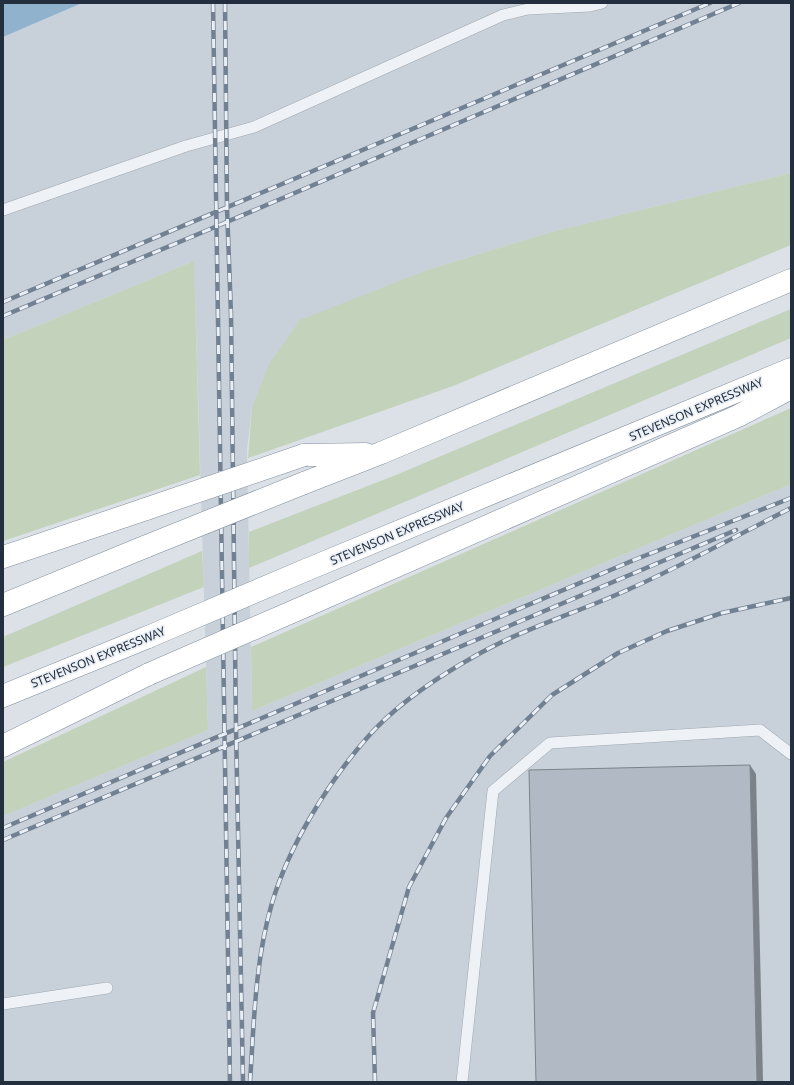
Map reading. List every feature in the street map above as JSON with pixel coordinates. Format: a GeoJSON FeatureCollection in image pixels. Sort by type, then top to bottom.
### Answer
{"type":"FeatureCollection","features":[{"type":"Feature","properties":{"kind":"highway"},"geometry":{"type":"LineString","coordinates":[[3,605],[304,483],[381,454],[791,280]]}},
{"type":"Feature","properties":{"kind":"highway","name":"STEVENSON EXPRESSWAY"},"geometry":{"type":"LineString","coordinates":[[3,696],[791,369]]}},
{"type":"Feature","properties":{"kind":"highway"},"geometry":{"type":"LineString","coordinates":[[3,746],[149,674],[738,416],[791,388]]}},
{"type":"Feature","properties":{"kind":"highway"},"geometry":{"type":"LineString","coordinates":[[3,557],[304,455],[381,454]]}},
{"type":"Feature","properties":{"kind":"lane"},"geometry":{"type":"LineString","coordinates":[[3,210],[178,149],[254,127],[503,15],[528,9],[590,6],[602,3]]}},
{"type":"Feature","properties":{"kind":"lane"},"geometry":{"type":"LineString","coordinates":[[462,1082],[493,791],[550,743],[760,730],[791,754]]}},
{"type":"Feature","properties":{"kind":"lane"},"geometry":{"type":"LineString","coordinates":[[3,1004],[107,988]]}},
{"type":"Feature","properties":{"kind":"shaded area"},"geometry":{"type":"Polygon","coordinates":[[[82,3],[791,3],[791,173],[551,232],[427,270],[252,408],[247,450],[252,711],[791,484],[791,1082],[3,1082],[3,816],[208,730],[194,261],[3,340],[3,37],[82,3]]]}},
{"type":"Feature","properties":{"kind":"green space"},"geometry":{"type":"Polygon","coordinates":[[[791,173],[791,245],[453,386],[248,458],[252,408],[269,364],[300,320],[427,270],[551,232],[791,173]]]}},
{"type":"Feature","properties":{"kind":"green space"},"geometry":{"type":"Polygon","coordinates":[[[194,261],[200,475],[3,541],[3,340],[194,261]]]}},
{"type":"Feature","properties":{"kind":"green space"},"geometry":{"type":"Polygon","coordinates":[[[791,309],[791,338],[249,568],[249,532],[396,475],[791,309]]]}},
{"type":"Feature","properties":{"kind":"green space"},"geometry":{"type":"Polygon","coordinates":[[[791,408],[791,484],[252,711],[251,647],[791,408]]]}},
{"type":"Feature","properties":{"kind":"green space"},"geometry":{"type":"Polygon","coordinates":[[[202,551],[204,587],[3,667],[3,637],[202,551]]]}},
{"type":"Feature","properties":{"kind":"green space"},"geometry":{"type":"Polygon","coordinates":[[[206,667],[208,730],[3,816],[3,762],[206,667]]]}},
{"type":"Feature","properties":{"kind":"water"},"geometry":{"type":"Polygon","coordinates":[[[3,3],[82,3],[3,37],[3,3]]]}},
{"type":"Feature","properties":{"kind":"building"},"geometry":{"type":"Polygon","coordinates":[[[750,765],[757,1082],[536,1082],[529,770],[750,765]]]}},
{"type":"Feature","properties":{"kind":"railway"},"geometry":{"type":"LineString","coordinates":[[213,3],[230,1082]]}},
{"type":"Feature","properties":{"kind":"railway"},"geometry":{"type":"LineString","coordinates":[[225,3],[227,208],[231,314],[236,728],[243,1082]]}},
{"type":"Feature","properties":{"kind":"railway"},"geometry":{"type":"LineString","coordinates":[[3,302],[710,3]]}},
{"type":"Feature","properties":{"kind":"railway"},"geometry":{"type":"LineString","coordinates":[[3,316],[739,3]]}},
{"type":"Feature","properties":{"kind":"railway"},"geometry":{"type":"LineString","coordinates":[[3,828],[634,560],[791,498]]}},
{"type":"Feature","properties":{"kind":"railway"},"geometry":{"type":"LineString","coordinates":[[250,1082],[254,1014],[262,947],[266,925],[279,881],[288,860],[311,816],[351,757],[377,727],[403,704],[431,683],[460,664],[493,646],[646,581],[791,508]]}},
{"type":"Feature","properties":{"kind":"railway"},"geometry":{"type":"LineString","coordinates":[[3,840],[736,530]]}},
{"type":"Feature","properties":{"kind":"railway"},"geometry":{"type":"LineString","coordinates":[[375,1082],[373,1013],[409,887],[446,818],[490,756],[552,695],[618,653],[667,631],[722,613],[791,598]]}}]}
